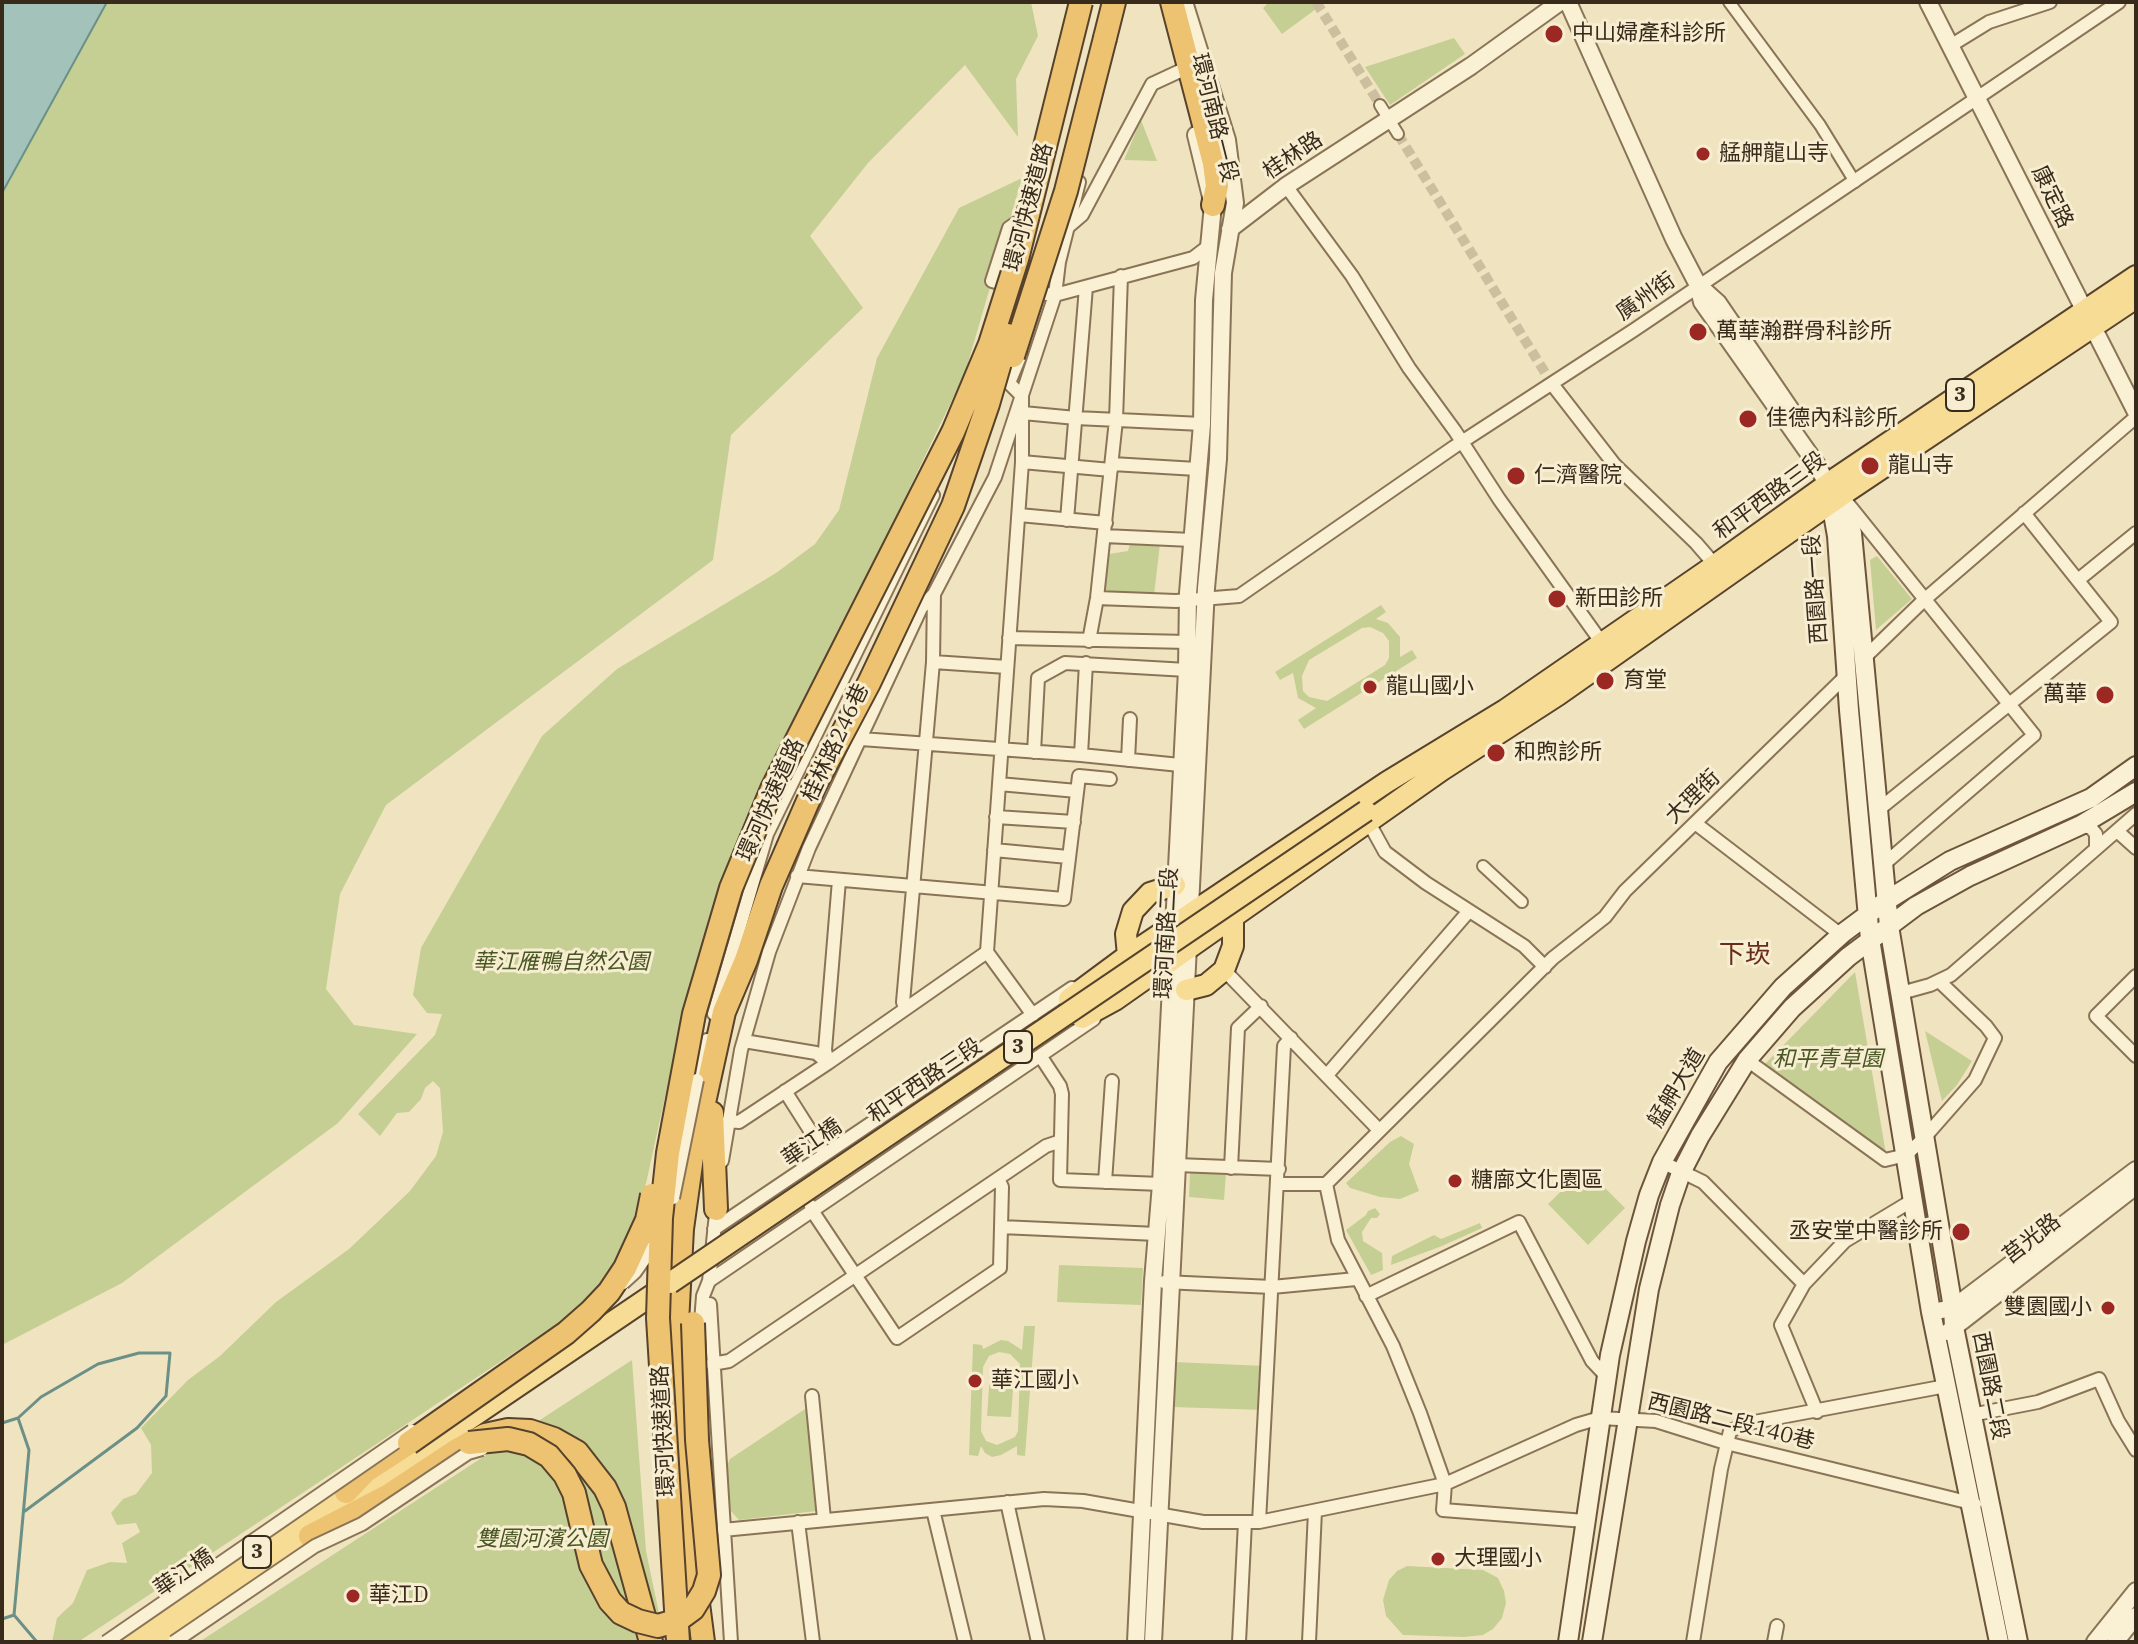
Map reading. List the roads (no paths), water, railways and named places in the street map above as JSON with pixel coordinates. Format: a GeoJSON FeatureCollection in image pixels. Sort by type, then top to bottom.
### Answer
{"type":"FeatureCollection","features":[{"type":"Feature","properties":{"kind":"highway","name":"環河快速道路"},"geometry":{"type":"LineString","coordinates":[[678,1642],[658,1318],[661,1218],[676,1101],[703,976],[737,874],[772,789],[953,432],[990,344],[1017,259],[1079,2]]}},
{"type":"Feature","properties":{"kind":"highway","name":"環河快速道路"},"geometry":{"type":"LineString","coordinates":[[703,1642],[680,1435],[677,1323],[682,1229],[692,1157],[710,1070],[724,1012],[746,960],[771,886],[815,785],[869,683],[953,506],[988,404],[1025,275],[1093,2]]}},
{"type":"Feature","properties":{"kind":"highway"},"geometry":{"type":"LineString","coordinates":[[953,506],[980,449],[1028,315],[1066,191],[1114,2]]}},
{"type":"Feature","properties":{"kind":"highway"},"geometry":{"type":"LineString","coordinates":[[1172,2],[1214,163],[1217,186],[1213,205]]}},
{"type":"Feature","properties":{"kind":"highway"},"geometry":{"type":"LineString","coordinates":[[469,1443],[508,1439],[529,1444],[549,1456],[565,1475],[574,1493],[591,1565],[610,1601],[621,1613],[658,1626],[678,1620],[693,1609],[709,1575],[697,1440],[694,1252],[699,1193],[720,1117],[746,960]]}},
{"type":"Feature","properties":{"kind":"highway"},"geometry":{"type":"LineString","coordinates":[[346,1492],[366,1471],[566,1333],[609,1292],[625,1268],[647,1220],[664,1128],[676,1101]]}},
{"type":"Feature","properties":{"kind":"highway"},"geometry":{"type":"LineString","coordinates":[[715,1219],[720,1117]]}},
{"type":"Feature","properties":{"kind":"highway"},"geometry":{"type":"LineString","coordinates":[[310,1536],[389,1495],[485,1435],[508,1430],[530,1431],[554,1439],[577,1452],[605,1488],[614,1507],[651,1642]]}},
{"type":"Feature","properties":{"kind":"main road","name":"和平西路三段"},"geometry":{"type":"LineString","coordinates":[[1069,999],[1387,782],[1437,762],[1505,710],[1715,565],[1835,490],[2088,320],[2136,276]]}},
{"type":"Feature","properties":{"kind":"main road","name":"和平西路三段"},"geometry":{"type":"LineString","coordinates":[[2088,320],[2136,298]]}},
{"type":"Feature","properties":{"kind":"main road","name":"和平西路三段"},"geometry":{"type":"LineString","coordinates":[[1082,1018],[1115,1000],[1233,917],[1368,817],[1408,777],[1630,645],[1835,490]]}},
{"type":"Feature","properties":{"kind":"main road","name":"西園路一段"},"geometry":{"type":"LineString","coordinates":[[1835,490],[1852,533],[1886,901]]}},
{"type":"Feature","properties":{"kind":"main road","name":"西園路一段"},"geometry":{"type":"LineString","coordinates":[[1835,490],[1869,927]]}},
{"type":"Feature","properties":{"kind":"main road","name":"艋舺大道"},"geometry":{"type":"LineString","coordinates":[[1592,1642],[1649,1289],[1681,1173],[1747,1060],[1869,927],[1886,901],[1950,861],[2091,798],[2136,766]]}},
{"type":"Feature","properties":{"kind":"main road","name":"艋舺大道"},"geometry":{"type":"LineString","coordinates":[[1568,1642],[1600,1418],[1636,1241],[1662,1162],[1718,1062],[1783,987],[1843,933],[1889,926],[1916,906],[1970,876],[2081,825],[2136,792]]}},
{"type":"Feature","properties":{"kind":"main road","name":"和平西路三段"},"geometry":{"type":"LineString","coordinates":[[670,1283],[1368,817]]}},
{"type":"Feature","properties":{"kind":"main road"},"geometry":{"type":"LineString","coordinates":[[1128,956],[1126,934],[1133,911],[1150,893],[1175,885]]}},
{"type":"Feature","properties":{"kind":"main road","name":"西園路二段"},"geometry":{"type":"LineString","coordinates":[[1886,901],[1954,1327],[1971,1415],[1979,1503],[1999,1642]]}},
{"type":"Feature","properties":{"kind":"main road"},"geometry":{"type":"LineString","coordinates":[[1186,990],[1206,985],[1224,970],[1233,946],[1233,917]]}},
{"type":"Feature","properties":{"kind":"main road","name":"西園路二段"},"geometry":{"type":"LineString","coordinates":[[1869,927],[1931,1312],[1946,1386],[2018,1642]]}},
{"type":"Feature","properties":{"kind":"main road","name":"華江橋"},"geometry":{"type":"LineString","coordinates":[[670,1283],[704,1246],[1069,999]]}},
{"type":"Feature","properties":{"kind":"main road","name":"華江橋"},"geometry":{"type":"LineString","coordinates":[[125,1642],[346,1492],[394,1470],[670,1283],[715,1265],[1082,1018]]}},
{"type":"Feature","properties":{"kind":"main road","name":"華江橋"},"geometry":{"type":"LineString","coordinates":[[153,1642],[368,1495],[394,1470]]}},
{"type":"Feature","properties":{"kind":"street","name":"桂林路"},"geometry":{"type":"LineString","coordinates":[[1079,2],[1005,285],[1055,295],[1193,258],[1384,112],[1471,66],[1560,2]]}},
{"type":"Feature","properties":{"kind":"street"},"geometry":{"type":"LineString","coordinates":[[1033,1015],[987,952],[1022,462],[1022,396],[1009,383],[1033,324],[1032,292],[1104,2]]}},
{"type":"Feature","properties":{"kind":"street","name":"桂林路246巷"},"geometry":{"type":"LineString","coordinates":[[720,1117],[769,952],[797,876],[921,608],[934,594],[995,477],[1055,295],[1059,262],[1124,2]]}},
{"type":"Feature","properties":{"kind":"street","name":"環河南路一段"},"geometry":{"type":"LineString","coordinates":[[1162,2],[1213,205],[1210,245]]}},
{"type":"Feature","properties":{"kind":"street","name":"環河南路一段"},"geometry":{"type":"LineString","coordinates":[[1184,2],[1227,140],[1235,203],[1232,227]]}},
{"type":"Feature","properties":{"kind":"street","name":"西園路一段"},"geometry":{"type":"LineString","coordinates":[[1568,2],[1674,239],[1698,285],[1718,303],[1835,490],[2034,735],[1883,865]]}},
{"type":"Feature","properties":{"kind":"street"},"geometry":{"type":"LineString","coordinates":[[1729,2],[1820,125],[1855,182]]}},
{"type":"Feature","properties":{"kind":"street","name":"康定路"},"geometry":{"type":"LineString","coordinates":[[1928,2],[2136,414]]}},
{"type":"Feature","properties":{"kind":"street"},"geometry":{"type":"LineString","coordinates":[[1950,46],[1989,22],[2050,2]]}},
{"type":"Feature","properties":{"kind":"street","name":"廣州街"},"geometry":{"type":"LineString","coordinates":[[1097,598],[1176,601],[1239,596],[1461,442],[1855,182],[2119,2]]}},
{"type":"Feature","properties":{"kind":"street"},"geometry":{"type":"LineString","coordinates":[[1068,227],[1082,215],[1152,84],[1180,71]]}},
{"type":"Feature","properties":{"kind":"street"},"geometry":{"type":"LineString","coordinates":[[1384,112],[1398,134]]}},
{"type":"Feature","properties":{"kind":"street"},"geometry":{"type":"LineString","coordinates":[[1286,186],[1352,276],[1420,384],[1602,643],[1630,645]]}},
{"type":"Feature","properties":{"kind":"street","name":"環河南路二段"},"geometry":{"type":"LineString","coordinates":[[1136,1642],[1171,960],[1181,921],[1218,459],[1223,273],[1232,227]]}},
{"type":"Feature","properties":{"kind":"street","name":"環河南路二段"},"geometry":{"type":"LineString","coordinates":[[1153,1642],[1188,948],[1175,885],[1188,599],[1202,424],[1204,300],[1210,245]]}},
{"type":"Feature","properties":{"kind":"street"},"geometry":{"type":"LineString","coordinates":[[1089,641],[1097,598],[1116,420],[1121,276]]}},
{"type":"Feature","properties":{"kind":"street"},"geometry":{"type":"LineString","coordinates":[[1067,520],[1086,287]]}},
{"type":"Feature","properties":{"kind":"street"},"geometry":{"type":"LineString","coordinates":[[106,1642],[612,1293],[635,1272],[653,1248],[666,1223],[717,1001],[767,834],[965,430],[1010,318],[1032,292]]}},
{"type":"Feature","properties":{"kind":"street"},"geometry":{"type":"LineString","coordinates":[[1552,384],[1614,464],[1715,565]]}},
{"type":"Feature","properties":{"kind":"street"},"geometry":{"type":"LineString","coordinates":[[1023,413],[1202,424]]}},
{"type":"Feature","properties":{"kind":"street","name":"大理街"},"geometry":{"type":"LineString","coordinates":[[1326,1184],[1545,967],[1605,917],[1625,891],[1924,600],[2017,522],[2136,414]]}},
{"type":"Feature","properties":{"kind":"street"},"geometry":{"type":"LineString","coordinates":[[1022,462],[1197,469]]}},
{"type":"Feature","properties":{"kind":"street"},"geometry":{"type":"LineString","coordinates":[[1878,810],[2111,622],[2024,513]]}},
{"type":"Feature","properties":{"kind":"street"},"geometry":{"type":"LineString","coordinates":[[1019,515],[1067,520],[1105,530],[1192,540]]}},
{"type":"Feature","properties":{"kind":"street"},"geometry":{"type":"LineString","coordinates":[[2078,580],[2136,533]]}},
{"type":"Feature","properties":{"kind":"street"},"geometry":{"type":"LineString","coordinates":[[905,1008],[903,1002],[933,662],[934,594]]}},
{"type":"Feature","properties":{"kind":"street"},"geometry":{"type":"LineString","coordinates":[[1009,638],[1188,642]]}},
{"type":"Feature","properties":{"kind":"street"},"geometry":{"type":"LineString","coordinates":[[933,662],[1007,667]]}},
{"type":"Feature","properties":{"kind":"street"},"geometry":{"type":"LineString","coordinates":[[1034,752],[1038,678],[1065,663],[1187,670]]}},
{"type":"Feature","properties":{"kind":"street"},"geometry":{"type":"LineString","coordinates":[[1081,755],[1086,663]]}},
{"type":"Feature","properties":{"kind":"street"},"geometry":{"type":"LineString","coordinates":[[1128,760],[1130,719]]}},
{"type":"Feature","properties":{"kind":"street"},"geometry":{"type":"LineString","coordinates":[[861,739],[1180,765]]}},
{"type":"Feature","properties":{"kind":"street"},"geometry":{"type":"LineString","coordinates":[[797,876],[1064,899],[1079,776],[1110,779]]}},
{"type":"Feature","properties":{"kind":"street"},"geometry":{"type":"LineString","coordinates":[[999,784],[1077,791]]}},
{"type":"Feature","properties":{"kind":"street"},"geometry":{"type":"LineString","coordinates":[[1901,993],[1940,982],[1951,975],[2136,814]]}},
{"type":"Feature","properties":{"kind":"street"},"geometry":{"type":"LineString","coordinates":[[996,817],[1074,822]]}},
{"type":"Feature","properties":{"kind":"street"},"geometry":{"type":"LineString","coordinates":[[1368,817],[1385,852],[1524,946],[1545,967]]}},
{"type":"Feature","properties":{"kind":"street"},"geometry":{"type":"LineString","coordinates":[[1695,823],[1836,931],[1843,933]]}},
{"type":"Feature","properties":{"kind":"street"},"geometry":{"type":"LineString","coordinates":[[2081,825],[2091,828],[2096,834],[2096,847]]}},
{"type":"Feature","properties":{"kind":"street"},"geometry":{"type":"LineString","coordinates":[[2117,831],[2136,848]]}},
{"type":"Feature","properties":{"kind":"street"},"geometry":{"type":"LineString","coordinates":[[994,850],[1068,857]]}},
{"type":"Feature","properties":{"kind":"street"},"geometry":{"type":"LineString","coordinates":[[1483,866],[1522,902]]}},
{"type":"Feature","properties":{"kind":"street"},"geometry":{"type":"LineString","coordinates":[[828,1063],[825,1050],[839,880]]}},
{"type":"Feature","properties":{"kind":"street"},"geometry":{"type":"LineString","coordinates":[[1327,1075],[1469,911]]}},
{"type":"Feature","properties":{"kind":"street"},"geometry":{"type":"LineString","coordinates":[[720,1117],[739,1122],[987,952]]}},
{"type":"Feature","properties":{"kind":"street"},"geometry":{"type":"LineString","coordinates":[[1224,970],[1379,1130]]}},
{"type":"Feature","properties":{"kind":"street"},"geometry":{"type":"LineString","coordinates":[[2136,976],[2096,1016],[2136,1056]]}},
{"type":"Feature","properties":{"kind":"street","name":"和平西路三段"},"geometry":{"type":"LineString","coordinates":[[715,1219],[788,1182],[1079,983],[1097,977]]}},
{"type":"Feature","properties":{"kind":"street"},"geometry":{"type":"LineString","coordinates":[[1747,1060],[1885,1160],[1906,1155],[1975,1080],[1995,1038],[1940,982]]}},
{"type":"Feature","properties":{"kind":"street","name":"和平西路三段"},"geometry":{"type":"LineString","coordinates":[[709,1281],[809,1210],[1041,1057],[1103,1013],[1115,1000]]}},
{"type":"Feature","properties":{"kind":"street"},"geometry":{"type":"LineString","coordinates":[[1231,1168],[1238,1028],[1261,1006]]}},
{"type":"Feature","properties":{"kind":"street"},"geometry":{"type":"LineString","coordinates":[[1259,1522],[1284,1046],[1291,1038]]}},
{"type":"Feature","properties":{"kind":"street"},"geometry":{"type":"LineString","coordinates":[[744,1041],[816,1053],[828,1063]]}},
{"type":"Feature","properties":{"kind":"street"},"geometry":{"type":"LineString","coordinates":[[1041,1057],[1061,1090],[1060,1180],[1161,1184]]}},
{"type":"Feature","properties":{"kind":"street"},"geometry":{"type":"LineString","coordinates":[[1105,1182],[1112,1081]]}},
{"type":"Feature","properties":{"kind":"street"},"geometry":{"type":"LineString","coordinates":[[785,1091],[825,1154]]}},
{"type":"Feature","properties":{"kind":"street"},"geometry":{"type":"LineString","coordinates":[[712,1364],[729,1361],[1046,1146],[1061,1141]]}},
{"type":"Feature","properties":{"kind":"street"},"geometry":{"type":"LineString","coordinates":[[1662,1162],[1703,1182],[1804,1284]]}},
{"type":"Feature","properties":{"kind":"street"},"geometry":{"type":"LineString","coordinates":[[1177,1165],[1279,1169]]}},
{"type":"Feature","properties":{"kind":"street","name":"莒光路"},"geometry":{"type":"LineString","coordinates":[[1953,1308],[2136,1170]]}},
{"type":"Feature","properties":{"kind":"street"},"geometry":{"type":"LineString","coordinates":[[809,1210],[897,1338],[1000,1268],[1002,1187],[998,1179]]}},
{"type":"Feature","properties":{"kind":"street"},"geometry":{"type":"LineString","coordinates":[[1277,1184],[1326,1184],[1338,1240],[1393,1346],[1420,1413],[1445,1484],[1443,1510],[1585,1521]]}},
{"type":"Feature","properties":{"kind":"street","name":"莒光路"},"geometry":{"type":"LineString","coordinates":[[1936,1338],[2136,1186]]}},
{"type":"Feature","properties":{"kind":"street"},"geometry":{"type":"LineString","coordinates":[[1817,1412],[1781,1325],[1804,1284],[1845,1241],[1913,1200]]}},
{"type":"Feature","properties":{"kind":"street"},"geometry":{"type":"LineString","coordinates":[[715,1219],[709,1281],[712,1364],[731,1642]]}},
{"type":"Feature","properties":{"kind":"street"},"geometry":{"type":"LineString","coordinates":[[1366,1296],[1519,1222],[1592,1361],[1607,1377]]}},
{"type":"Feature","properties":{"kind":"street"},"geometry":{"type":"LineString","coordinates":[[1001,1227],[1157,1234]]}},
{"type":"Feature","properties":{"kind":"street"},"geometry":{"type":"LineString","coordinates":[[1153,1281],[1272,1287],[1356,1279]]}},
{"type":"Feature","properties":{"kind":"street"},"geometry":{"type":"LineString","coordinates":[[174,1642],[315,1546],[362,1524],[468,1453],[490,1447],[511,1447],[532,1453],[556,1473],[569,1499],[586,1570],[593,1586],[615,1617],[644,1630],[662,1632],[695,1617],[706,1603],[716,1572],[697,1323],[709,1281]]}},
{"type":"Feature","properties":{"kind":"street"},"geometry":{"type":"LineString","coordinates":[[1931,1312],[1953,1308]]}},
{"type":"Feature","properties":{"kind":"street"},"geometry":{"type":"LineString","coordinates":[[1971,1415],[2038,1402],[2099,1379],[2118,1421],[2136,1450]]}},
{"type":"Feature","properties":{"kind":"street"},"geometry":{"type":"LineString","coordinates":[[1693,1642],[1730,1431],[1749,1423],[1946,1386]]}},
{"type":"Feature","properties":{"kind":"street"},"geometry":{"type":"LineString","coordinates":[[812,1396],[824,1519]]}},
{"type":"Feature","properties":{"kind":"street","name":"西園路二段140巷"},"geometry":{"type":"LineString","coordinates":[[723,1530],[1044,1499],[1083,1501],[1203,1522],[1259,1522],[1445,1484],[1576,1425],[1600,1418],[1656,1421],[1726,1443],[1979,1503]]}},
{"type":"Feature","properties":{"kind":"street"},"geometry":{"type":"LineString","coordinates":[[1007,1502],[1038,1642]]}},
{"type":"Feature","properties":{"kind":"street"},"geometry":{"type":"LineString","coordinates":[[933,1510],[965,1642]]}},
{"type":"Feature","properties":{"kind":"street"},"geometry":{"type":"LineString","coordinates":[[1309,1642],[1315,1511]]}},
{"type":"Feature","properties":{"kind":"street"},"geometry":{"type":"LineString","coordinates":[[798,1522],[813,1642]]}},
{"type":"Feature","properties":{"kind":"street"},"geometry":{"type":"LineString","coordinates":[[1239,1642],[1245,1522]]}},
{"type":"Feature","properties":{"kind":"street"},"geometry":{"type":"LineString","coordinates":[[2095,1642],[2136,1591]]}},
{"type":"Feature","properties":{"kind":"street"},"geometry":{"type":"LineString","coordinates":[[2115,1642],[2136,1616]]}},
{"type":"Feature","properties":{"kind":"street"},"geometry":{"type":"LineString","coordinates":[[1774,1642],[1777,1626]]}},
{"type":"Feature","properties":{"kind":"water"},"geometry":{"type":"Polygon","coordinates":[[[2,2],[107,2],[2,193],[2,2]]]}},
{"type":"Feature","properties":{"kind":"waterway"},"geometry":{"type":"LineString","coordinates":[[2,1423],[18,1418],[41,1397],[98,1364],[139,1353],[170,1353],[166,1396],[137,1428],[25,1511]]}},
{"type":"Feature","properties":{"kind":"waterway"},"geometry":{"type":"LineString","coordinates":[[18,1418],[29,1450],[14,1615],[37,1642]]}},
{"type":"Feature","properties":{"kind":"waterway"},"geometry":{"type":"LineString","coordinates":[[2,1619],[14,1615]]}},
{"type":"Feature","properties":{"kind":"tunnel"},"geometry":{"type":"LineString","coordinates":[[1316,2],[1380,105]]}},
{"type":"Feature","properties":{"kind":"tunnel"},"geometry":{"type":"LineString","coordinates":[[1398,134],[1552,384]]}},
{"type":"Feature","properties":{"kind":"place","name":"中山婦產科診所"},"geometry":{"type":"Point","coordinates":[1554,34]}},
{"type":"Feature","properties":{"kind":"place","name":"艋舺龍山寺"},"geometry":{"type":"Point","coordinates":[1703,154]}},
{"type":"Feature","properties":{"kind":"place","name":"萬華瀚群骨科診所"},"geometry":{"type":"Point","coordinates":[1698,332]}},
{"type":"Feature","properties":{"kind":"place","name":"佳德內科診所"},"geometry":{"type":"Point","coordinates":[1748,419]}},
{"type":"Feature","properties":{"kind":"place","name":"龍山寺"},"geometry":{"type":"Point","coordinates":[1870,466]}},
{"type":"Feature","properties":{"kind":"place","name":"仁濟醫院"},"geometry":{"type":"Point","coordinates":[1516,476]}},
{"type":"Feature","properties":{"kind":"place","name":"新田診所"},"geometry":{"type":"Point","coordinates":[1557,599]}},
{"type":"Feature","properties":{"kind":"place","name":"育堂"},"geometry":{"type":"Point","coordinates":[1605,681]}},
{"type":"Feature","properties":{"kind":"place","name":"龍山國小"},"geometry":{"type":"Point","coordinates":[1370,687]}},
{"type":"Feature","properties":{"kind":"place","name":"萬華"},"geometry":{"type":"Point","coordinates":[2105,695]}},
{"type":"Feature","properties":{"kind":"place","name":"和煦診所"},"geometry":{"type":"Point","coordinates":[1496,753]}},
{"type":"Feature","properties":{"kind":"place","name":"糖廍文化園區"},"geometry":{"type":"Point","coordinates":[1455,1181]}},
{"type":"Feature","properties":{"kind":"place","name":"丞安堂中醫診所"},"geometry":{"type":"Point","coordinates":[1961,1232]}},
{"type":"Feature","properties":{"kind":"place","name":"雙園國小"},"geometry":{"type":"Point","coordinates":[2108,1308]}},
{"type":"Feature","properties":{"kind":"place","name":"華江國小"},"geometry":{"type":"Point","coordinates":[975,1381]}},
{"type":"Feature","properties":{"kind":"place","name":"大理國小"},"geometry":{"type":"Point","coordinates":[1438,1559]}},
{"type":"Feature","properties":{"kind":"place","name":"華江D"},"geometry":{"type":"Point","coordinates":[353,1596]}},
{"type":"Feature","properties":{"kind":"district","name":"下崁"},"geometry":{"type":"Point","coordinates":[1745,955]}},
{"type":"Feature","properties":{"kind":"park label","name":"華江雁鴨自然公園"},"geometry":{"type":"Point","coordinates":[561,963]}},
{"type":"Feature","properties":{"kind":"park label","name":"和平青草園"},"geometry":{"type":"Point","coordinates":[1828,1060]}},
{"type":"Feature","properties":{"kind":"park label","name":"雙園河濱公園"},"geometry":{"type":"Point","coordinates":[542,1540]}}]}
